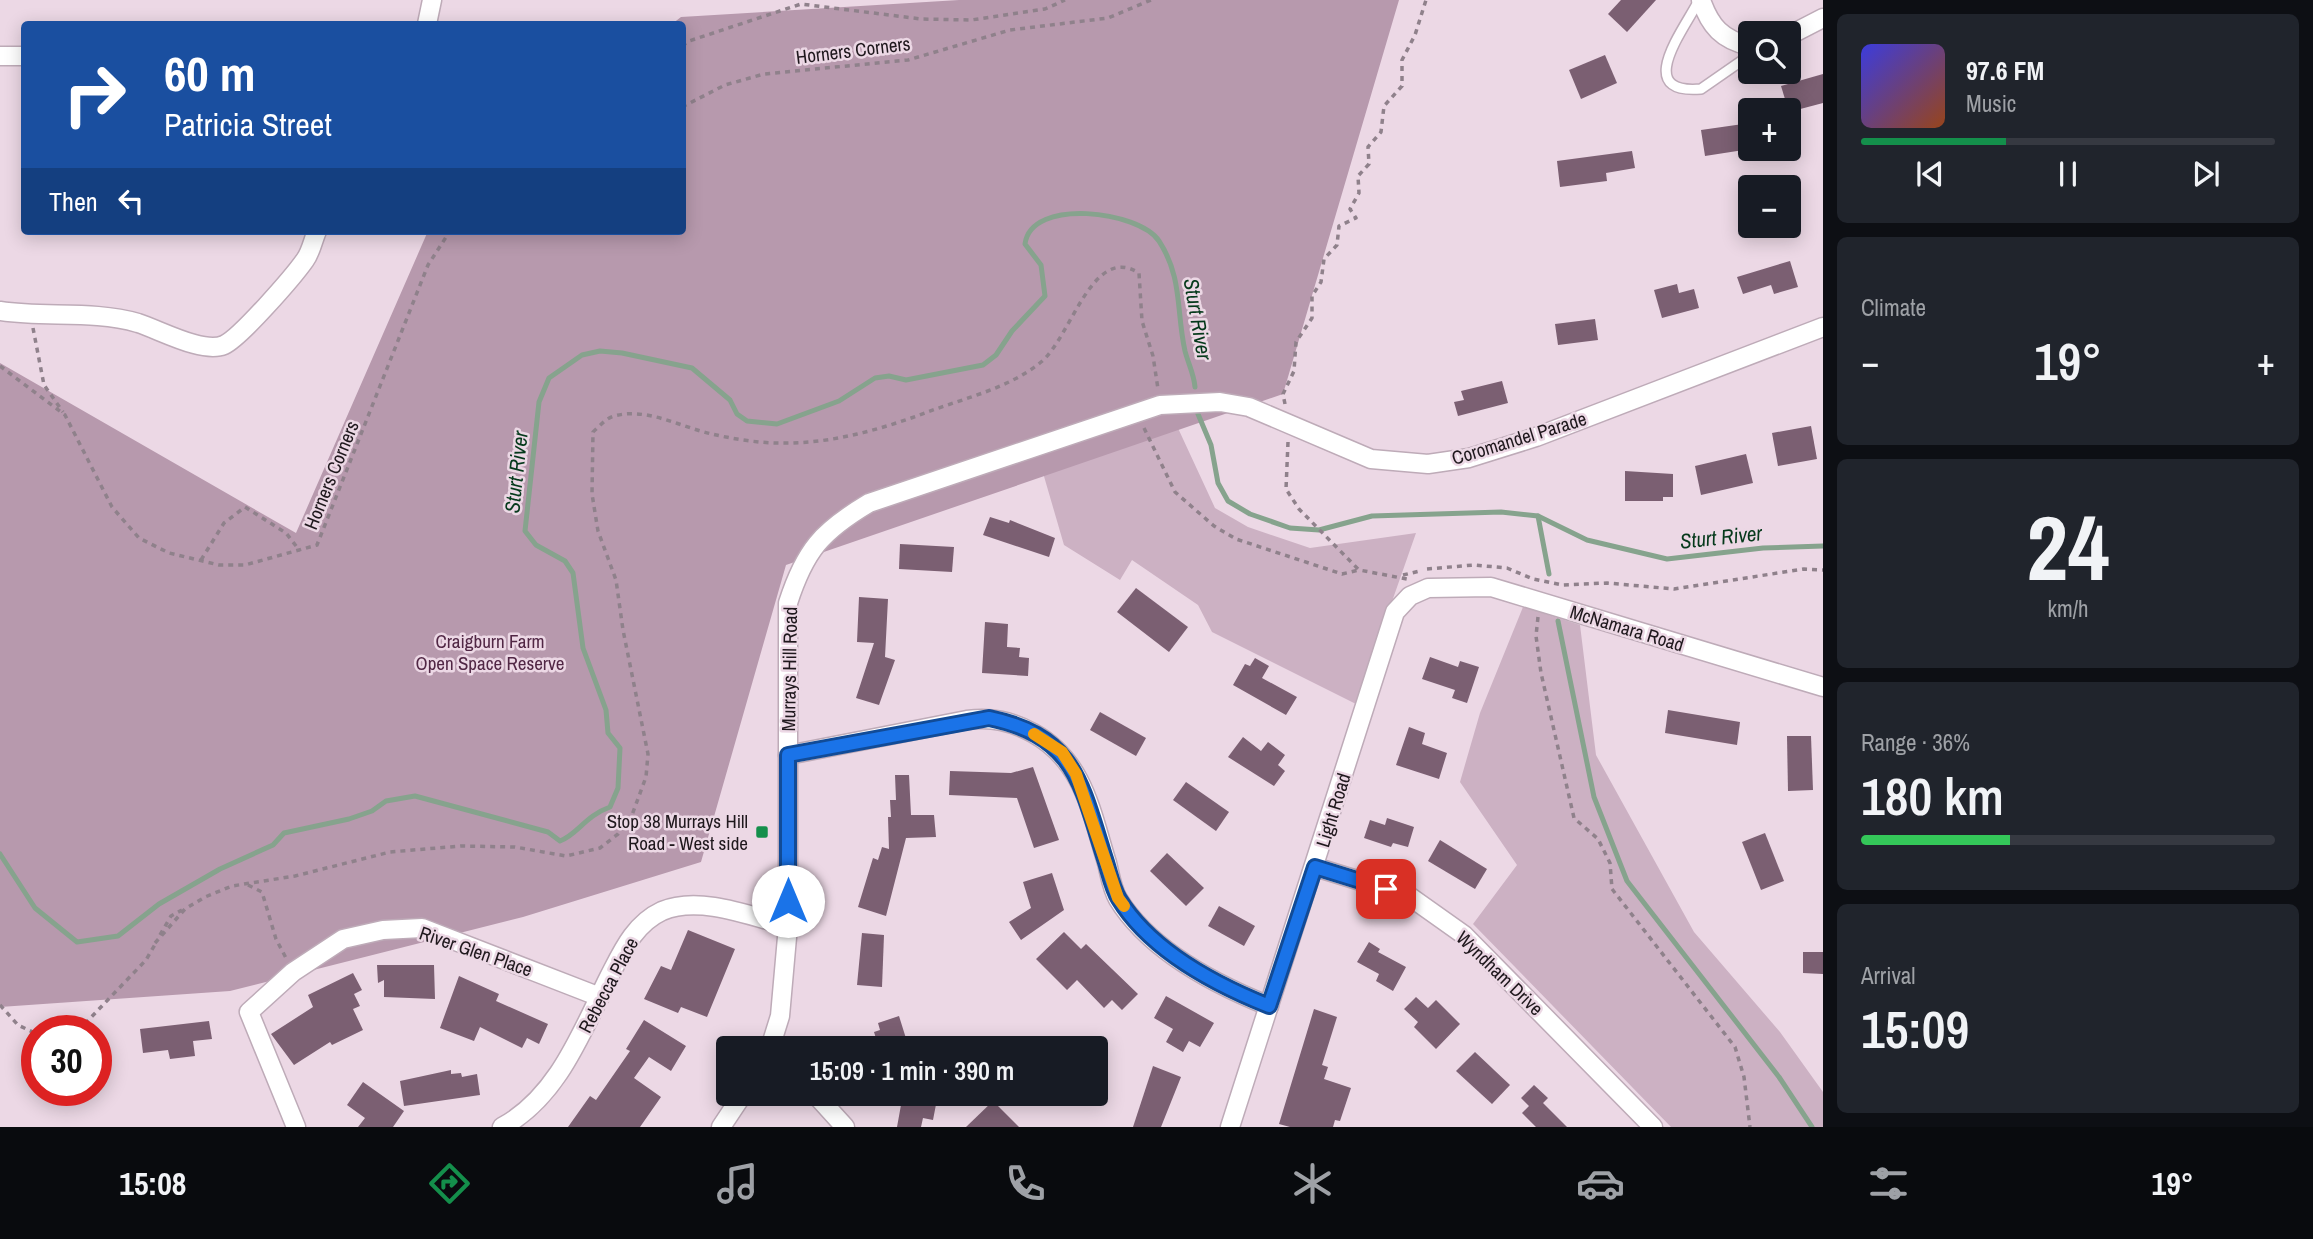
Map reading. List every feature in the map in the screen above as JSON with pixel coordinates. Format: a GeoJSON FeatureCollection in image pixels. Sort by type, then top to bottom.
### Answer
{"type":"FeatureCollection","features":[{"type":"Feature","properties":{"kind":"street"},"geometry":{"type":"LineString","coordinates":[[428,21],[432,0]]}},
{"type":"Feature","properties":{"kind":"street"},"geometry":{"type":"LineString","coordinates":[[1700,0],[1718,33],[1738,41]]}},
{"type":"Feature","properties":{"kind":"street"},"geometry":{"type":"LineString","coordinates":[[1801,29],[1823,18]]}},
{"type":"Feature","properties":{"kind":"street"},"geometry":{"type":"LineString","coordinates":[[0,56],[21,56]]}},
{"type":"Feature","properties":{"kind":"street"},"geometry":{"type":"LineString","coordinates":[[0,311],[134,322],[168,333],[195,346],[222,346],[237,335],[306,259],[315,235]]}},
{"type":"Feature","properties":{"kind":"street","name":"Coromandel Parade"},"geometry":{"type":"LineString","coordinates":[[1211,402],[1249,407],[1371,459],[1428,464],[1469,458],[1536,437],[1823,327]]}},
{"type":"Feature","properties":{"kind":"street","name":"Murrays Hill Road"},"geometry":{"type":"LineString","coordinates":[[775,1036],[780,1016],[788,926],[788,603],[799,568],[813,546],[834,524],[869,503],[1137,413],[1165,405],[1211,402]]}},
{"type":"Feature","properties":{"kind":"street","name":"McNamara Road"},"geometry":{"type":"LineString","coordinates":[[1428,588],[1491,587],[1823,687]]}},
{"type":"Feature","properties":{"kind":"street","name":"Light Road"},"geometry":{"type":"LineString","coordinates":[[1230,1127],[1395,612],[1410,596],[1428,588]]}},
{"type":"Feature","properties":{"kind":"street"},"geometry":{"type":"LineString","coordinates":[[788,755],[967,720],[989,718],[1015,723],[1062,752],[1076,774],[1118,898],[1142,928],[1171,954],[1241,995],[1269,1006]]}},
{"type":"Feature","properties":{"kind":"street","name":"Wyndham Drive"},"geometry":{"type":"LineString","coordinates":[[1315,867],[1409,896],[1464,934],[1653,1127]]}},
{"type":"Feature","properties":{"kind":"street","name":"Rebecca Place"},"geometry":{"type":"LineString","coordinates":[[502,1127],[521,1117],[544,1093],[573,1052],[625,946],[641,925],[662,911],[689,906],[714,908],[788,926]]}},
{"type":"Feature","properties":{"kind":"street","name":"River Glen Place"},"geometry":{"type":"LineString","coordinates":[[296,1127],[249,1012],[293,972],[343,939],[383,930],[422,928],[600,997]]}},
{"type":"Feature","properties":{"kind":"street"},"geometry":{"type":"LineString","coordinates":[[721,1127],[735,1106]]}},
{"type":"Feature","properties":{"kind":"street"},"geometry":{"type":"LineString","coordinates":[[827,1106],[845,1127]]}},
{"type":"Feature","properties":{"kind":"lane"},"geometry":{"type":"LineString","coordinates":[[1700,0],[1685,29],[1671,47],[1666,62],[1668,79],[1673,85],[1701,89],[1738,63]]}},
{"type":"Feature","properties":{"kind":"path"},"geometry":{"type":"LineString","coordinates":[[686,43],[801,4],[921,19],[971,20],[1045,9],[1065,0]]}},
{"type":"Feature","properties":{"kind":"path","name":"Horners Corners"},"geometry":{"type":"LineString","coordinates":[[686,105],[724,85],[764,74],[908,60],[1010,30],[1108,18],[1151,0]]}},
{"type":"Feature","properties":{"kind":"path"},"geometry":{"type":"LineString","coordinates":[[1359,570],[1299,509],[1286,489],[1289,423],[1283,394],[1294,371],[1296,342],[1312,318],[1312,296],[1321,282],[1324,258],[1337,245],[1339,226],[1356,218],[1350,209],[1359,193],[1358,177],[1369,164],[1368,147],[1381,132],[1384,106],[1402,86],[1402,60],[1415,35],[1426,0]]}},
{"type":"Feature","properties":{"kind":"path","name":"Horners Corners"},"geometry":{"type":"LineString","coordinates":[[0,366],[65,415],[113,507],[139,538],[169,553],[219,565],[245,565],[300,551],[317,545],[428,265],[447,235]]}},
{"type":"Feature","properties":{"kind":"path"},"geometry":{"type":"LineString","coordinates":[[155,943],[185,909],[232,886],[295,876],[390,852],[461,846],[502,847],[566,856],[600,848],[618,834],[632,815],[646,777],[648,754],[623,630],[616,580],[598,531],[592,494],[593,432],[611,417],[632,414],[657,417],[711,434],[778,443],[863,433],[1014,381],[1043,361],[1064,335],[1092,282],[1111,268],[1129,267],[1139,273],[1142,321],[1165,405]]}},
{"type":"Feature","properties":{"kind":"path"},"geometry":{"type":"LineString","coordinates":[[30,313],[44,385],[65,415]]}},
{"type":"Feature","properties":{"kind":"path"},"geometry":{"type":"LineString","coordinates":[[1137,413],[1175,492],[1214,526],[1236,539],[1342,574],[1359,570],[1401,576],[1428,588]]}},
{"type":"Feature","properties":{"kind":"path"},"geometry":{"type":"LineString","coordinates":[[201,561],[225,523],[245,507],[286,533],[300,551]]}},
{"type":"Feature","properties":{"kind":"path"},"geometry":{"type":"LineString","coordinates":[[1563,585],[1607,583],[1674,589],[1804,569],[1823,569]]}},
{"type":"Feature","properties":{"kind":"path"},"geometry":{"type":"LineString","coordinates":[[1539,601],[1536,636],[1541,673],[1574,818],[1598,839],[1610,863],[1612,889],[1735,1047],[1744,1077],[1750,1127]]}},
{"type":"Feature","properties":{"kind":"path"},"geometry":{"type":"LineString","coordinates":[[93,1015],[146,960],[171,916],[207,896],[248,884],[262,892],[276,939],[293,972]]}},
{"type":"Feature","properties":{"kind":"path"},"geometry":{"type":"LineString","coordinates":[[0,1004],[21,1026]]}},
{"type":"Feature","properties":{"kind":"shaded area"},"geometry":{"type":"Polygon","coordinates":[[[1177,426],[1215,508],[1248,527],[1310,548],[1416,533],[1356,704],[1212,632],[1198,605],[1132,560],[1120,580],[1064,545],[1041,466],[1177,426]]]}},
{"type":"Feature","properties":{"kind":"shaded area"},"geometry":{"type":"Polygon","coordinates":[[[1523,607],[1580,625],[1596,755],[1694,932],[1780,1032],[1823,1092],[1823,1127],[1671,1127],[1473,924],[1517,865],[1460,782],[1480,713],[1523,607]]]}},
{"type":"Feature","properties":{"kind":"green space","name":"Craigburn Farm Open Space Reserve"},"geometry":{"type":"Polygon","coordinates":[[[959,0],[1399,0],[1283,394],[786,565],[701,862],[523,917],[230,991],[0,1007],[0,363],[296,533],[426,235],[686,235],[686,21],[676,21],[681,17],[959,0]]]}},
{"type":"Feature","properties":{"kind":"building"},"geometry":{"type":"Polygon","coordinates":[[[1621,0],[1656,0],[1627,32],[1608,14],[1621,0]]]}},
{"type":"Feature","properties":{"kind":"building"},"geometry":{"type":"Polygon","coordinates":[[[1605,55],[1617,83],[1581,99],[1569,70],[1605,55]]]}},
{"type":"Feature","properties":{"kind":"building"},"geometry":{"type":"Polygon","coordinates":[[[1823,74],[1823,103],[1801,109],[1801,98],[1785,98],[1781,86],[1801,84],[1801,80],[1823,74]]]}},
{"type":"Feature","properties":{"kind":"building"},"geometry":{"type":"Polygon","coordinates":[[[1738,125],[1738,151],[1705,156],[1701,130],[1738,125]]]}},
{"type":"Feature","properties":{"kind":"building"},"geometry":{"type":"Polygon","coordinates":[[[1632,151],[1635,168],[1606,173],[1607,181],[1560,187],[1557,161],[1632,151]]]}},
{"type":"Feature","properties":{"kind":"building"},"geometry":{"type":"Polygon","coordinates":[[[1790,261],[1798,287],[1774,294],[1771,285],[1743,294],[1737,277],[1790,261]]]}},
{"type":"Feature","properties":{"kind":"building"},"geometry":{"type":"Polygon","coordinates":[[[1677,284],[1679,293],[1694,289],[1699,308],[1662,318],[1654,290],[1677,284]]]}},
{"type":"Feature","properties":{"kind":"building"},"geometry":{"type":"Polygon","coordinates":[[[1595,319],[1598,340],[1558,345],[1555,324],[1595,319]]]}},
{"type":"Feature","properties":{"kind":"building"},"geometry":{"type":"Polygon","coordinates":[[[1502,381],[1508,403],[1458,416],[1454,402],[1464,400],[1461,391],[1502,381]]]}},
{"type":"Feature","properties":{"kind":"building"},"geometry":{"type":"Polygon","coordinates":[[[1811,426],[1817,459],[1778,466],[1772,433],[1811,426]]]}},
{"type":"Feature","properties":{"kind":"building"},"geometry":{"type":"Polygon","coordinates":[[[1746,454],[1753,483],[1701,495],[1695,466],[1746,454]]]}},
{"type":"Feature","properties":{"kind":"building"},"geometry":{"type":"Polygon","coordinates":[[[1625,471],[1673,474],[1673,497],[1663,497],[1663,501],[1625,501],[1625,471]]]}},
{"type":"Feature","properties":{"kind":"building"},"geometry":{"type":"Polygon","coordinates":[[[990,517],[1009,523],[1010,520],[1055,538],[1049,557],[983,535],[990,517]]]}},
{"type":"Feature","properties":{"kind":"building"},"geometry":{"type":"Polygon","coordinates":[[[900,544],[954,547],[952,572],[899,569],[900,544]]]}},
{"type":"Feature","properties":{"kind":"building"},"geometry":{"type":"Polygon","coordinates":[[[1136,588],[1188,627],[1169,652],[1117,612],[1136,588]]]}},
{"type":"Feature","properties":{"kind":"building"},"geometry":{"type":"Polygon","coordinates":[[[859,597],[888,599],[885,657],[895,660],[879,705],[856,698],[874,643],[857,642],[859,597]]]}},
{"type":"Feature","properties":{"kind":"building"},"geometry":{"type":"Polygon","coordinates":[[[985,622],[1008,624],[1007,647],[1020,648],[1019,657],[1029,658],[1028,676],[982,673],[985,622]]]}},
{"type":"Feature","properties":{"kind":"building"},"geometry":{"type":"Polygon","coordinates":[[[1430,657],[1458,667],[1460,661],[1479,667],[1467,703],[1452,698],[1455,690],[1422,679],[1430,657]]]}},
{"type":"Feature","properties":{"kind":"building"},"geometry":{"type":"Polygon","coordinates":[[[1255,658],[1269,666],[1262,678],[1297,697],[1286,715],[1233,685],[1245,664],[1250,666],[1255,658]]]}},
{"type":"Feature","properties":{"kind":"building"},"geometry":{"type":"Polygon","coordinates":[[[1668,710],[1740,722],[1737,745],[1665,733],[1668,710]]]}},
{"type":"Feature","properties":{"kind":"building"},"geometry":{"type":"Polygon","coordinates":[[[1100,712],[1146,738],[1136,756],[1090,730],[1100,712]]]}},
{"type":"Feature","properties":{"kind":"building"},"geometry":{"type":"Polygon","coordinates":[[[1409,727],[1425,733],[1422,744],[1447,753],[1439,779],[1396,765],[1409,727]]]}},
{"type":"Feature","properties":{"kind":"building"},"geometry":{"type":"Polygon","coordinates":[[[1787,736],[1811,736],[1813,790],[1788,791],[1787,736]]]}},
{"type":"Feature","properties":{"kind":"building"},"geometry":{"type":"Polygon","coordinates":[[[1243,737],[1261,751],[1268,742],[1285,755],[1278,765],[1285,771],[1274,786],[1228,757],[1243,737]]]}},
{"type":"Feature","properties":{"kind":"building"},"geometry":{"type":"Polygon","coordinates":[[[1033,767],[1059,840],[1034,848],[1017,798],[949,795],[950,771],[1011,773],[1033,767]]]}},
{"type":"Feature","properties":{"kind":"building"},"geometry":{"type":"Polygon","coordinates":[[[895,775],[909,775],[911,815],[934,815],[936,837],[906,838],[886,916],[858,907],[873,858],[878,860],[882,847],[889,849],[888,817],[891,817],[890,800],[896,800],[895,775]]]}},
{"type":"Feature","properties":{"kind":"building"},"geometry":{"type":"Polygon","coordinates":[[[1186,782],[1229,812],[1216,831],[1173,800],[1186,782]]]}},
{"type":"Feature","properties":{"kind":"building"},"geometry":{"type":"Polygon","coordinates":[[[1387,818],[1414,827],[1408,847],[1393,843],[1391,847],[1364,838],[1370,820],[1385,825],[1387,818]]]}},
{"type":"Feature","properties":{"kind":"building"},"geometry":{"type":"Polygon","coordinates":[[[1765,833],[1784,881],[1761,890],[1742,842],[1765,833]]]}},
{"type":"Feature","properties":{"kind":"building"},"geometry":{"type":"Polygon","coordinates":[[[1440,840],[1487,869],[1475,889],[1428,861],[1440,840]]]}},
{"type":"Feature","properties":{"kind":"building"},"geometry":{"type":"Polygon","coordinates":[[[1167,853],[1204,888],[1186,906],[1150,871],[1167,853]]]}},
{"type":"Feature","properties":{"kind":"building"},"geometry":{"type":"Polygon","coordinates":[[[1052,873],[1064,910],[1021,940],[1009,922],[1031,908],[1023,882],[1052,873]]]}},
{"type":"Feature","properties":{"kind":"building"},"geometry":{"type":"Polygon","coordinates":[[[1219,906],[1255,926],[1244,946],[1208,926],[1219,906]]]}},
{"type":"Feature","properties":{"kind":"building"},"geometry":{"type":"Polygon","coordinates":[[[688,930],[735,949],[707,1017],[681,1007],[678,1013],[644,999],[661,966],[671,970],[688,930]]]}},
{"type":"Feature","properties":{"kind":"building"},"geometry":{"type":"Polygon","coordinates":[[[1064,932],[1081,949],[1086,944],[1138,994],[1122,1010],[1112,1000],[1104,1008],[1077,980],[1067,990],[1036,959],[1064,932]]]}},
{"type":"Feature","properties":{"kind":"building"},"geometry":{"type":"Polygon","coordinates":[[[862,933],[884,935],[882,987],[857,985],[862,933]]]}},
{"type":"Feature","properties":{"kind":"building"},"geometry":{"type":"Polygon","coordinates":[[[1369,942],[1380,949],[1378,952],[1406,967],[1393,991],[1376,981],[1379,974],[1357,962],[1369,942]]]}},
{"type":"Feature","properties":{"kind":"building"},"geometry":{"type":"Polygon","coordinates":[[[1803,952],[1823,952],[1823,974],[1803,973],[1803,952]]]}},
{"type":"Feature","properties":{"kind":"building"},"geometry":{"type":"Polygon","coordinates":[[[377,965],[434,965],[435,999],[384,997],[384,980],[378,983],[377,965]]]}},
{"type":"Feature","properties":{"kind":"building"},"geometry":{"type":"Polygon","coordinates":[[[353,973],[362,990],[354,994],[360,1006],[353,1009],[363,1030],[332,1045],[330,1042],[294,1065],[271,1034],[313,1007],[308,995],[353,973]]]}},
{"type":"Feature","properties":{"kind":"building"},"geometry":{"type":"Polygon","coordinates":[[[459,976],[499,994],[496,1001],[548,1024],[539,1044],[527,1038],[522,1048],[480,1027],[474,1041],[440,1028],[459,976]]]}},
{"type":"Feature","properties":{"kind":"building"},"geometry":{"type":"Polygon","coordinates":[[[1166,996],[1214,1023],[1200,1047],[1189,1041],[1183,1052],[1166,1042],[1173,1029],[1154,1018],[1166,996]]]}},
{"type":"Feature","properties":{"kind":"building"},"geometry":{"type":"Polygon","coordinates":[[[1416,997],[1428,1008],[1436,1000],[1460,1024],[1436,1049],[1414,1027],[1418,1022],[1404,1009],[1416,997]]]}},
{"type":"Feature","properties":{"kind":"building"},"geometry":{"type":"Polygon","coordinates":[[[1314,1009],[1337,1017],[1322,1065],[1328,1067],[1324,1079],[1351,1088],[1340,1121],[1335,1120],[1333,1127],[1290,1127],[1279,1124],[1314,1009]]]}},
{"type":"Feature","properties":{"kind":"building"},"geometry":{"type":"Polygon","coordinates":[[[899,1016],[905,1036],[875,1036],[874,1032],[880,1030],[878,1023],[899,1016]]]}},
{"type":"Feature","properties":{"kind":"building"},"geometry":{"type":"Polygon","coordinates":[[[644,1020],[686,1046],[671,1071],[649,1057],[634,1078],[661,1097],[640,1127],[568,1127],[590,1096],[596,1100],[630,1051],[626,1049],[644,1020]]]}},
{"type":"Feature","properties":{"kind":"building"},"geometry":{"type":"Polygon","coordinates":[[[209,1021],[212,1039],[193,1041],[195,1056],[170,1059],[168,1050],[143,1053],[140,1029],[209,1021]]]}},
{"type":"Feature","properties":{"kind":"building"},"geometry":{"type":"Polygon","coordinates":[[[1475,1052],[1510,1085],[1492,1104],[1456,1071],[1475,1052]]]}},
{"type":"Feature","properties":{"kind":"building"},"geometry":{"type":"Polygon","coordinates":[[[1153,1066],[1181,1077],[1161,1127],[1133,1127],[1153,1066]]]}},
{"type":"Feature","properties":{"kind":"building"},"geometry":{"type":"Polygon","coordinates":[[[451,1070],[451,1074],[461,1073],[462,1077],[477,1074],[480,1095],[404,1106],[400,1081],[451,1070]]]}},
{"type":"Feature","properties":{"kind":"building"},"geometry":{"type":"Polygon","coordinates":[[[363,1082],[404,1111],[393,1127],[358,1127],[365,1118],[347,1105],[363,1082]]]}},
{"type":"Feature","properties":{"kind":"building"},"geometry":{"type":"Polygon","coordinates":[[[1534,1085],[1548,1098],[1543,1103],[1567,1127],[1536,1127],[1522,1113],[1529,1106],[1521,1098],[1534,1085]]]}},
{"type":"Feature","properties":{"kind":"building"},"geometry":{"type":"Polygon","coordinates":[[[901,1106],[936,1106],[933,1120],[923,1118],[921,1127],[897,1127],[901,1106]]]}},
{"type":"Feature","properties":{"kind":"building"},"geometry":{"type":"Polygon","coordinates":[[[988,1106],[998,1106],[1019,1127],[966,1127],[988,1106]]]}},
{"type":"Feature","properties":{"kind":"waterway","name":"Sturt River"},"geometry":{"type":"LineString","coordinates":[[0,854],[35,908],[77,942],[118,936],[159,904],[220,869],[273,845],[284,833],[349,819],[372,811],[386,801],[415,796],[548,832],[560,841],[594,815],[610,807],[618,788],[620,748],[608,733],[606,710],[583,648],[573,573],[565,561],[536,545],[525,531],[539,402],[549,378],[582,355],[600,351],[622,353],[692,368],[730,400],[737,414],[747,421],[777,424],[839,401],[875,378],[889,376],[906,380],[983,365],[996,355],[1012,331],[1045,296],[1041,265],[1025,244],[1032,229],[1046,219],[1065,214],[1087,214],[1130,222],[1148,231],[1159,241],[1172,268],[1182,336],[1195,387]]}},
{"type":"Feature","properties":{"kind":"waterway","name":"Sturt River"},"geometry":{"type":"LineString","coordinates":[[1198,414],[1211,445],[1218,483],[1228,501],[1250,514],[1290,528],[1319,530],[1372,516],[1501,512],[1538,516],[1587,540],[1667,559],[1763,548],[1823,546]]}},
{"type":"Feature","properties":{"kind":"waterway"},"geometry":{"type":"LineString","coordinates":[[1538,516],[1549,574]]}},
{"type":"Feature","properties":{"kind":"waterway"},"geometry":{"type":"LineString","coordinates":[[1558,621],[1594,797],[1627,881],[1779,1077],[1812,1127]]}},
{"type":"Feature","properties":{"kind":"slow traffic"},"geometry":{"type":"LineString","coordinates":[[1034,734],[1062,752],[1076,774],[1118,898],[1124,906]]}},
{"type":"Feature","properties":{"kind":"place","name":"Stop 38 Murrays Hill Road - West side"},"geometry":{"type":"Point","coordinates":[762,832]}},
{"type":"Feature","properties":{"kind":"route"},"geometry":{"type":"LineString","coordinates":[[788,901],[788,755],[989,718],[1015,723],[1062,752],[1084,792],[1118,898],[1142,928],[1171,954],[1241,995],[1269,1006],[1315,867],[1386,889]]}}]}
